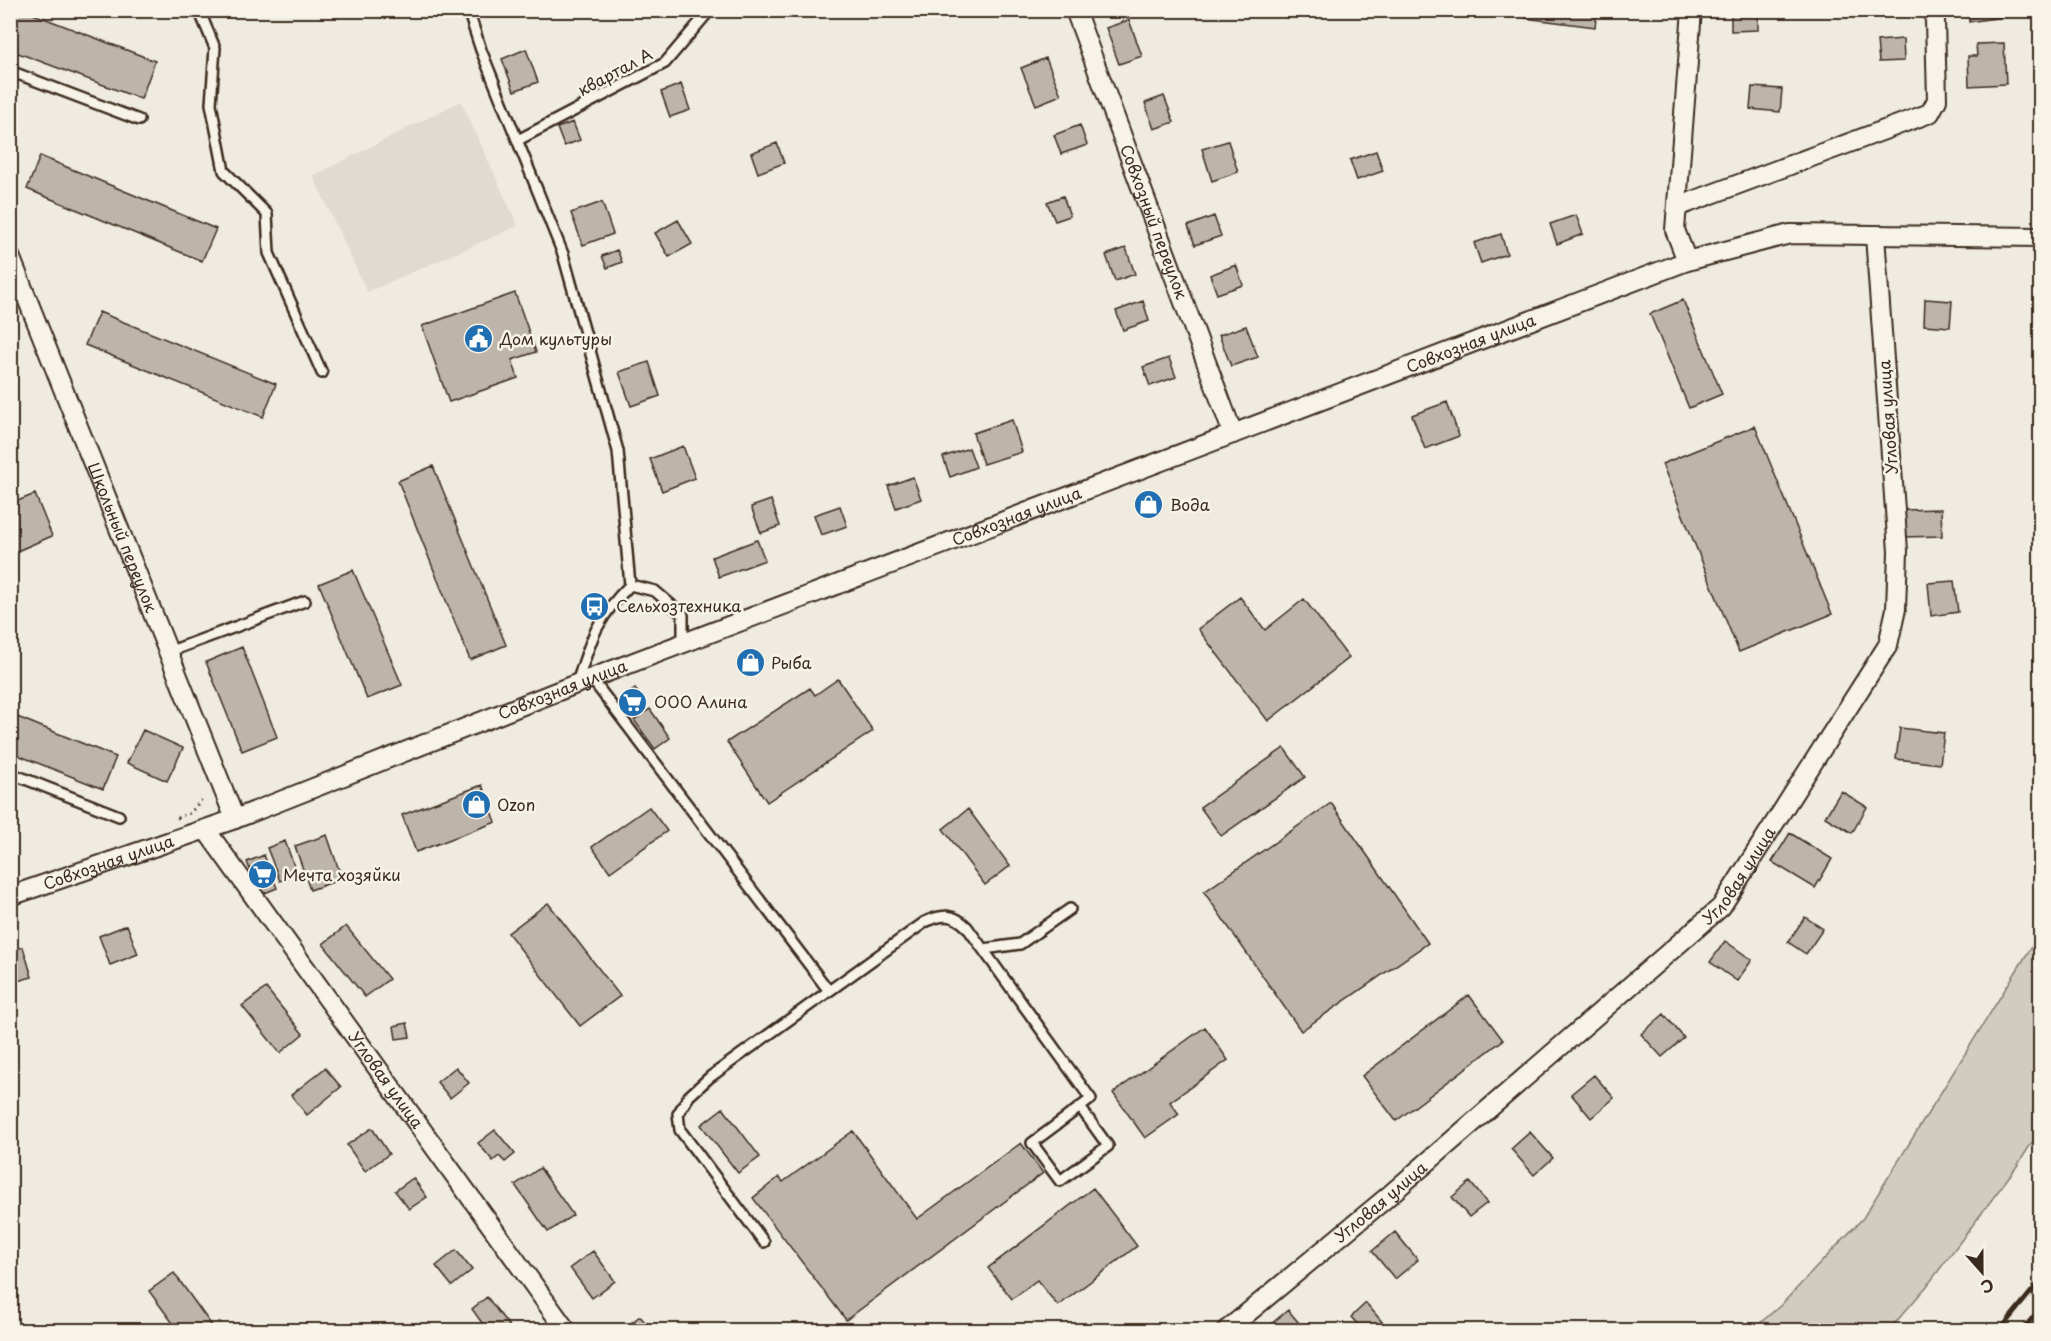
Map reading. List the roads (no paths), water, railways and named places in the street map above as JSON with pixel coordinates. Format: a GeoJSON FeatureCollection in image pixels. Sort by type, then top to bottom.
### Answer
{"type":"FeatureCollection","features":[{"type":"Feature","properties":{"kind":"street","name":"Совхозный переулок"},"geometry":{"type":"LineString","coordinates":[[1075,10],[1233,434]]}},
{"type":"Feature","properties":{"kind":"street"},"geometry":{"type":"LineString","coordinates":[[1687,261],[1675,230],[1692,10]]}},
{"type":"Feature","properties":{"kind":"street"},"geometry":{"type":"LineString","coordinates":[[1677,207],[1930,112],[1937,100],[1935,20],[1932,10]]}},
{"type":"Feature","properties":{"kind":"street","name":"Совхозная улица"},"geometry":{"type":"LineString","coordinates":[[10,896],[206,830],[584,681],[1687,261],[1790,234],[2040,237]]}},
{"type":"Feature","properties":{"kind":"street","name":"Угловая улица"},"geometry":{"type":"LineString","coordinates":[[1227,1330],[1385,1199],[1721,907],[1888,645],[1896,609],[1898,551],[1875,236]]}},
{"type":"Feature","properties":{"kind":"street","name":"Школьный переулок"},"geometry":{"type":"LineString","coordinates":[[10,256],[18,294],[168,652],[235,819]]}},
{"type":"Feature","properties":{"kind":"street","name":"Угловая улица"},"geometry":{"type":"LineString","coordinates":[[206,830],[566,1330]]}},
{"type":"Feature","properties":{"kind":"lane"},"geometry":{"type":"LineString","coordinates":[[199,10],[215,48],[211,105],[224,171],[267,214],[270,253],[322,373]]}},
{"type":"Feature","properties":{"kind":"lane"},"geometry":{"type":"LineString","coordinates":[[468,10],[481,50],[563,254],[618,451],[630,585]]}},
{"type":"Feature","properties":{"kind":"lane","name":"квартал А"},"geometry":{"type":"LineString","coordinates":[[518,140],[665,63],[710,10]]}},
{"type":"Feature","properties":{"kind":"lane"},"geometry":{"type":"LineString","coordinates":[[10,71],[139,120]]}},
{"type":"Feature","properties":{"kind":"lane"},"geometry":{"type":"LineString","coordinates":[[630,585],[655,591],[683,615],[683,643]]}},
{"type":"Feature","properties":{"kind":"lane"},"geometry":{"type":"LineString","coordinates":[[630,585],[613,602],[594,630],[584,681],[829,991]]}},
{"type":"Feature","properties":{"kind":"lane"},"geometry":{"type":"LineString","coordinates":[[168,652],[305,601]]}},
{"type":"Feature","properties":{"kind":"lane"},"geometry":{"type":"LineString","coordinates":[[10,773],[119,816]]}},
{"type":"Feature","properties":{"kind":"lane"},"geometry":{"type":"LineString","coordinates":[[984,950],[1020,944],[1070,909]]}},
{"type":"Feature","properties":{"kind":"lane"},"geometry":{"type":"LineString","coordinates":[[764,1242],[680,1130],[678,1114],[689,1096],[710,1077],[924,922],[935,917],[948,915],[958,918],[967,927],[1091,1099],[1080,1107],[1032,1143],[1060,1182],[1108,1146],[1080,1107]]}},
{"type":"Feature","properties":{"kind":"railway"},"geometry":{"type":"LineString","coordinates":[[2000,1330],[2040,1281]]}},
{"type":"Feature","properties":{"kind":"railway"},"geometry":{"type":"LineString","coordinates":[[2022,1330],[2040,1309]]}},
{"type":"Feature","properties":{"kind":"place","name":"Дом культуры"},"geometry":{"type":"Point","coordinates":[479,339]}},
{"type":"Feature","properties":{"kind":"place","name":"Вода"},"geometry":{"type":"Point","coordinates":[1149,505]}},
{"type":"Feature","properties":{"kind":"place","name":"Сельхозтехника"},"geometry":{"type":"Point","coordinates":[595,606]}},
{"type":"Feature","properties":{"kind":"place","name":"Рыба"},"geometry":{"type":"Point","coordinates":[750,663]}},
{"type":"Feature","properties":{"kind":"place","name":"ООО Алина"},"geometry":{"type":"Point","coordinates":[633,702]}},
{"type":"Feature","properties":{"kind":"place","name":"Ozon"},"geometry":{"type":"Point","coordinates":[476,805]}},
{"type":"Feature","properties":{"kind":"place","name":"Мечта хозяйки"},"geometry":{"type":"Point","coordinates":[262,875]}}]}
